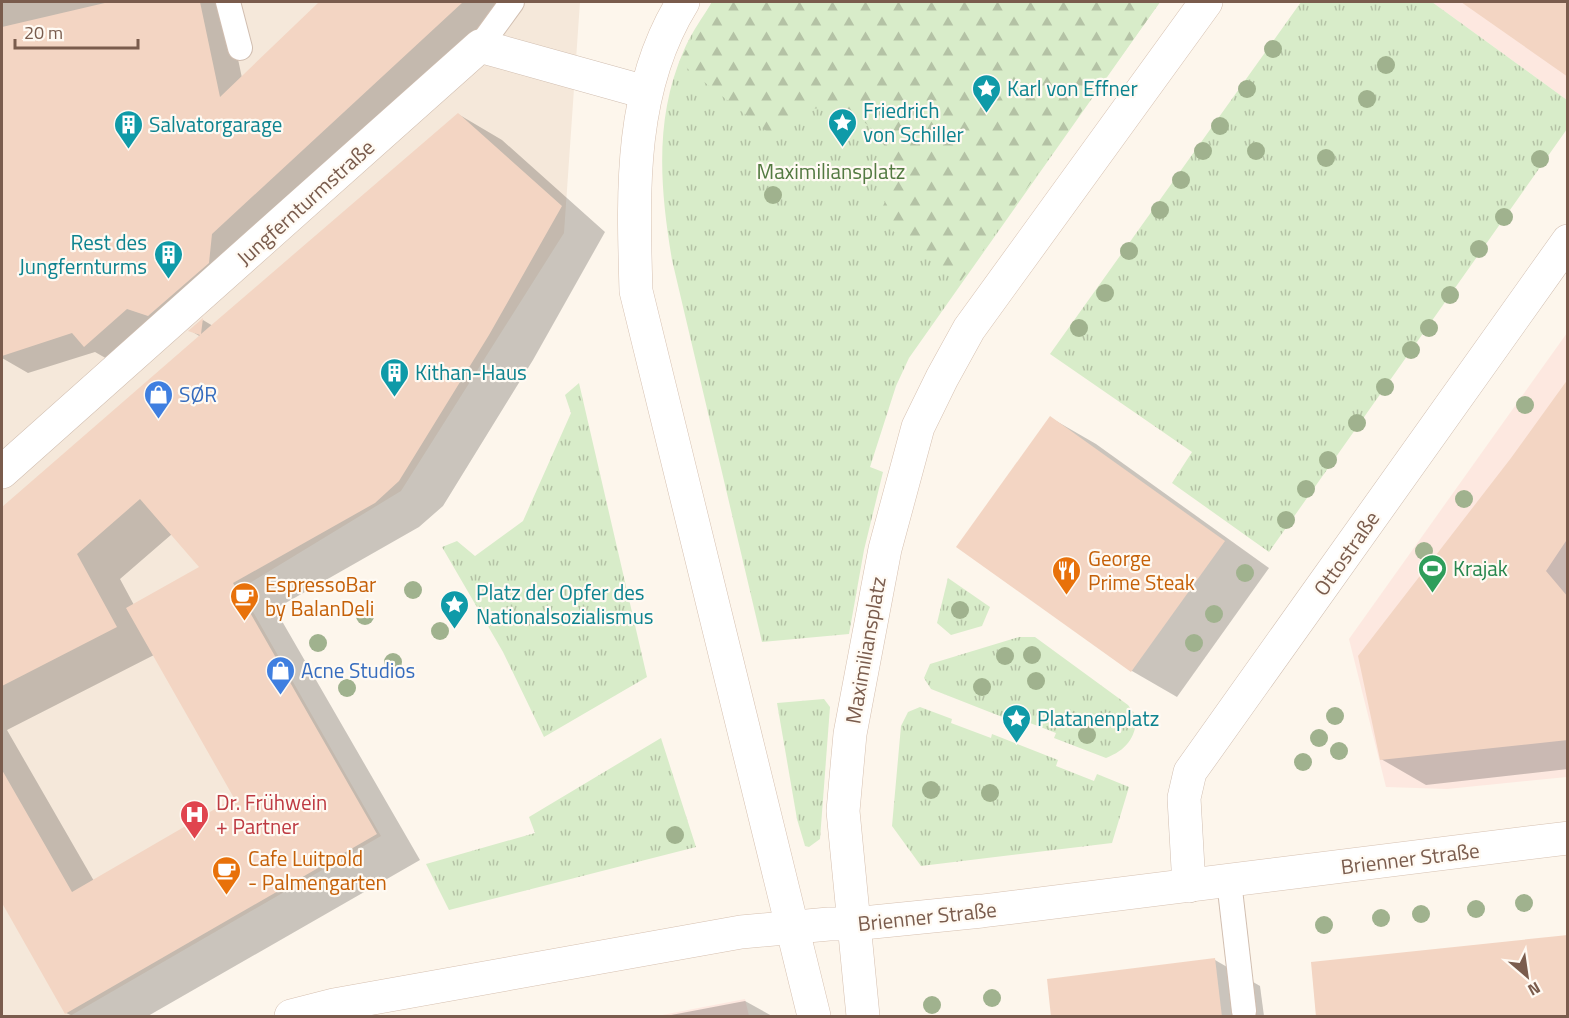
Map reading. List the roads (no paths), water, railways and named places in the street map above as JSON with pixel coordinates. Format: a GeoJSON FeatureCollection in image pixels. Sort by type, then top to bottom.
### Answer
{"type":"FeatureCollection","features":[{"type":"Feature","properties":{"kind":"main road"},"geometry":{"type":"LineString","coordinates":[[683,2],[670,22],[654,59],[645,93],[633,191],[636,291],[814,1017]]}},
{"type":"Feature","properties":{"kind":"main road","name":"Maximiliansplatz"},"geometry":{"type":"LineString","coordinates":[[863,1017],[844,823],[844,776],[878,579],[918,427],[969,329],[1206,2]]}},
{"type":"Feature","properties":{"kind":"main road"},"geometry":{"type":"LineString","coordinates":[[480,46],[645,93]]}},
{"type":"Feature","properties":{"kind":"main road","name":"Jungfernturmstraße"},"geometry":{"type":"LineString","coordinates":[[2,472],[480,46]]}},
{"type":"Feature","properties":{"kind":"main road","name":"Ottostraße"},"geometry":{"type":"LineString","coordinates":[[1189,886],[1184,798],[1190,772],[1568,241]]}},
{"type":"Feature","properties":{"kind":"main road","name":"Brienner Straße"},"geometry":{"type":"LineString","coordinates":[[291,1017],[334,1005],[694,939],[790,926],[853,924],[1189,886],[1568,838]]}},
{"type":"Feature","properties":{"kind":"lane"},"geometry":{"type":"LineString","coordinates":[[228,2],[240,48]]}},
{"type":"Feature","properties":{"kind":"lane"},"geometry":{"type":"LineString","coordinates":[[480,46],[512,2]]}},
{"type":"Feature","properties":{"kind":"lane"},"geometry":{"type":"LineString","coordinates":[[1229,881],[1244,1011]]}},
{"type":"Feature","properties":{"kind":"place","name":"Karl von Effner"},"geometry":{"type":"Point","coordinates":[986,114]}},
{"type":"Feature","properties":{"kind":"place","name":"Friedrich von Schiller"},"geometry":{"type":"Point","coordinates":[842,148]}},
{"type":"Feature","properties":{"kind":"place","name":"Salvatorgarage"},"geometry":{"type":"Point","coordinates":[128,150]}},
{"type":"Feature","properties":{"kind":"place","name":"Rest des Jungfernturms"},"geometry":{"type":"Point","coordinates":[168,280]}},
{"type":"Feature","properties":{"kind":"place","name":"Kithan-Haus"},"geometry":{"type":"Point","coordinates":[394,398]}},
{"type":"Feature","properties":{"kind":"place","name":"SØR"},"geometry":{"type":"Point","coordinates":[158,420]}},
{"type":"Feature","properties":{"kind":"place","name":"Krajak"},"geometry":{"type":"Point","coordinates":[1432,594]}},
{"type":"Feature","properties":{"kind":"place","name":"George Prime Steak"},"geometry":{"type":"Point","coordinates":[1067,596]}},
{"type":"Feature","properties":{"kind":"place","name":"EspressoBar by BalanDeli"},"geometry":{"type":"Point","coordinates":[244,622]}},
{"type":"Feature","properties":{"kind":"place","name":"Platz der Opfer des Nationalsozialismus"},"geometry":{"type":"Point","coordinates":[455,630]}},
{"type":"Feature","properties":{"kind":"place","name":"Acne Studios"},"geometry":{"type":"Point","coordinates":[280,696]}},
{"type":"Feature","properties":{"kind":"place","name":"Platanenplatz"},"geometry":{"type":"Point","coordinates":[1016,744]}},
{"type":"Feature","properties":{"kind":"place","name":"Dr. Frühwein + Partner"},"geometry":{"type":"Point","coordinates":[195,840]}},
{"type":"Feature","properties":{"kind":"place","name":"Cafe Luitpold - Palmengarten"},"geometry":{"type":"Point","coordinates":[227,896]}}]}
